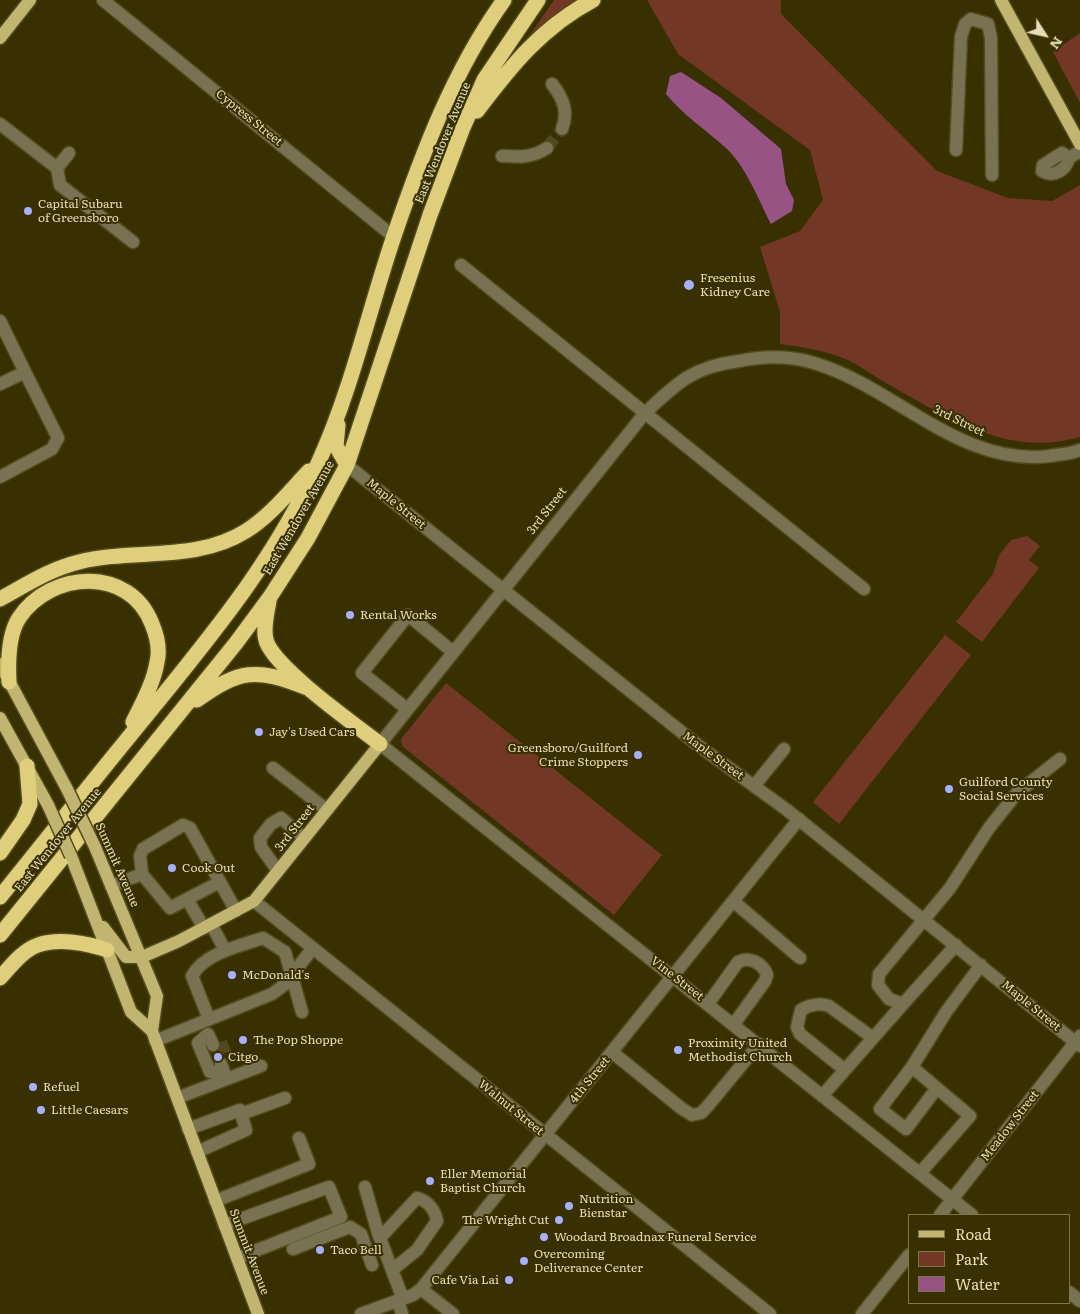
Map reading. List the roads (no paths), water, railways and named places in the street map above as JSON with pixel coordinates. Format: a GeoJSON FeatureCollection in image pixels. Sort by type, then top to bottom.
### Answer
{"type":"FeatureCollection","features":[{"type":"Feature","properties":{"kind":"highway"},"geometry":{"type":"LineString","coordinates":[[479,36],[493,0]]}},
{"type":"Feature","properties":{"kind":"highway","name":"East Wendover Avenue"},"geometry":{"type":"LineString","coordinates":[[0,897],[233,608],[283,532],[320,459],[339,409],[394,237],[429,138],[479,36],[504,0]]}},
{"type":"Feature","properties":{"kind":"highway","name":"East Wendover Avenue"},"geometry":{"type":"LineString","coordinates":[[0,936],[270,597],[308,538],[347,465],[378,377],[430,215],[462,130],[484,80],[538,0]]}},
{"type":"Feature","properties":{"kind":"highway"},"geometry":{"type":"LineString","coordinates":[[462,130],[518,58],[553,25],[593,0]]}},
{"type":"Feature","properties":{"kind":"highway"},"geometry":{"type":"LineString","coordinates":[[339,409],[336,446],[347,465]]}},
{"type":"Feature","properties":{"kind":"highway"},"geometry":{"type":"LineString","coordinates":[[0,599],[50,571],[80,562],[186,552],[217,545],[246,531],[279,503],[320,459]]}},
{"type":"Feature","properties":{"kind":"highway"},"geometry":{"type":"LineString","coordinates":[[9,682],[7,657],[19,619],[42,595],[64,583],[91,580],[111,585],[134,596],[149,617],[157,636],[158,661],[143,701],[119,750]]}},
{"type":"Feature","properties":{"kind":"highway"},"geometry":{"type":"LineString","coordinates":[[270,597],[266,620],[266,642],[273,654],[311,689],[380,744]]}},
{"type":"Feature","properties":{"kind":"highway"},"geometry":{"type":"LineString","coordinates":[[181,711],[219,684],[246,674],[273,675],[311,689]]}},
{"type":"Feature","properties":{"kind":"highway"},"geometry":{"type":"LineString","coordinates":[[0,853],[23,820],[30,804],[27,766]]}},
{"type":"Feature","properties":{"kind":"highway"},"geometry":{"type":"LineString","coordinates":[[0,978],[24,954],[38,945],[82,943],[107,950]]}},
{"type":"Feature","properties":{"kind":"main road"},"geometry":{"type":"LineString","coordinates":[[0,38],[30,0]]}},
{"type":"Feature","properties":{"kind":"main road"},"geometry":{"type":"LineString","coordinates":[[1001,0],[1080,144]]}},
{"type":"Feature","properties":{"kind":"main road","name":"Summit Avenue"},"geometry":{"type":"LineString","coordinates":[[0,664],[67,789],[95,847],[142,957],[157,996],[154,1036]]}},
{"type":"Feature","properties":{"kind":"main road","name":"Summit Avenue"},"geometry":{"type":"LineString","coordinates":[[0,718],[48,805],[77,872],[131,1012],[154,1036],[258,1314]]}},
{"type":"Feature","properties":{"kind":"main road","name":"3rd Street"},"geometry":{"type":"LineString","coordinates":[[142,957],[254,901],[380,744]]}},
{"type":"Feature","properties":{"kind":"main road"},"geometry":{"type":"LineString","coordinates":[[94,915],[126,957],[142,957]]}},
{"type":"Feature","properties":{"kind":"street","name":"Cypress Street"},"geometry":{"type":"LineString","coordinates":[[103,0],[394,237]]}},
{"type":"Feature","properties":{"kind":"street"},"geometry":{"type":"LineString","coordinates":[[956,150],[961,37],[965,24],[971,19],[979,20],[988,24],[991,38],[992,175]]}},
{"type":"Feature","properties":{"kind":"street"},"geometry":{"type":"LineString","coordinates":[[552,84],[559,93],[566,111],[566,121],[562,129]]}},
{"type":"Feature","properties":{"kind":"street"},"geometry":{"type":"LineString","coordinates":[[0,124],[57,168],[60,186],[133,242]]}},
{"type":"Feature","properties":{"kind":"street"},"geometry":{"type":"LineString","coordinates":[[502,156],[528,157],[538,154],[547,148]]}},
{"type":"Feature","properties":{"kind":"street"},"geometry":{"type":"LineString","coordinates":[[57,168],[68,153]]}},
{"type":"Feature","properties":{"kind":"street"},"geometry":{"type":"LineString","coordinates":[[461,265],[864,589]]}},
{"type":"Feature","properties":{"kind":"street"},"geometry":{"type":"LineString","coordinates":[[0,321],[58,438],[52,449],[0,477]]}},
{"type":"Feature","properties":{"kind":"street","name":"3rd Street"},"geometry":{"type":"LineString","coordinates":[[380,744],[645,413],[689,377],[725,363],[754,358],[780,357],[814,363],[844,375],[940,430],[980,448],[1011,456],[1038,457],[1080,450]]}},
{"type":"Feature","properties":{"kind":"street"},"geometry":{"type":"LineString","coordinates":[[0,384],[26,372]]}},
{"type":"Feature","properties":{"kind":"street","name":"Maple Street"},"geometry":{"type":"LineString","coordinates":[[347,465],[699,746],[799,819],[980,965],[1078,1041]]}},
{"type":"Feature","properties":{"kind":"street"},"geometry":{"type":"LineString","coordinates":[[407,709],[362,673],[408,615],[453,652]]}},
{"type":"Feature","properties":{"kind":"street","name":"Vine Street"},"geometry":{"type":"LineString","coordinates":[[380,744],[971,1214]]}},
{"type":"Feature","properties":{"kind":"street"},"geometry":{"type":"LineString","coordinates":[[754,786],[784,750]]}},
{"type":"Feature","properties":{"kind":"street"},"geometry":{"type":"LineString","coordinates":[[903,1004],[896,1003],[882,993],[877,979],[879,974],[950,888],[989,828],[1017,793],[1060,759]]}},
{"type":"Feature","properties":{"kind":"street"},"geometry":{"type":"LineString","coordinates":[[273,768],[326,810]]}},
{"type":"Feature","properties":{"kind":"street"},"geometry":{"type":"LineString","coordinates":[[278,871],[261,847],[260,838],[271,824],[281,818],[304,838]]}},
{"type":"Feature","properties":{"kind":"street","name":"4th Street"},"geometry":{"type":"LineString","coordinates":[[361,1314],[400,1300],[421,1288],[799,819]]}},
{"type":"Feature","properties":{"kind":"street"},"geometry":{"type":"LineString","coordinates":[[220,882],[170,908],[142,874],[140,856],[142,849],[184,825],[190,828],[220,882],[236,911]]}},
{"type":"Feature","properties":{"kind":"street"},"geometry":{"type":"LineString","coordinates":[[111,886],[142,874]]}},
{"type":"Feature","properties":{"kind":"street"},"geometry":{"type":"LineString","coordinates":[[187,899],[225,950]]}},
{"type":"Feature","properties":{"kind":"street","name":"Walnut Street"},"geometry":{"type":"LineString","coordinates":[[254,901],[770,1314]]}},
{"type":"Feature","properties":{"kind":"street"},"geometry":{"type":"LineString","coordinates":[[733,901],[800,958]]}},
{"type":"Feature","properties":{"kind":"street"},"geometry":{"type":"LineString","coordinates":[[261,1066],[210,1072],[198,1043],[214,1041],[192,976],[196,968],[225,950],[263,938],[285,952],[302,1012]]}},
{"type":"Feature","properties":{"kind":"street"},"geometry":{"type":"LineString","coordinates":[[822,1096],[956,945]]}},
{"type":"Feature","properties":{"kind":"street"},"geometry":{"type":"LineString","coordinates":[[154,1036],[206,1021],[272,994],[284,986],[313,948]]}},
{"type":"Feature","properties":{"kind":"street"},"geometry":{"type":"LineString","coordinates":[[708,1004],[738,962],[750,960],[761,965],[767,975],[765,981],[734,1024]]}},
{"type":"Feature","properties":{"kind":"street"},"geometry":{"type":"LineString","coordinates":[[937,1088],[906,1129],[880,1110],[912,1067],[968,979],[980,965]]}},
{"type":"Feature","properties":{"kind":"street"},"geometry":{"type":"LineString","coordinates":[[845,1070],[800,1034],[797,1027],[801,1010],[813,1005],[829,1006],[873,1038]]}},
{"type":"Feature","properties":{"kind":"street","name":"Meadow Street"},"geometry":{"type":"LineString","coordinates":[[941,1214],[1078,1041]]}},
{"type":"Feature","properties":{"kind":"street"},"geometry":{"type":"LineString","coordinates":[[612,1052],[692,1115],[707,1108],[759,1044]]}},
{"type":"Feature","properties":{"kind":"street"},"geometry":{"type":"LineString","coordinates":[[912,1067],[970,1116],[920,1173]]}},
{"type":"Feature","properties":{"kind":"street"},"geometry":{"type":"LineString","coordinates":[[177,1098],[225,1069]]}},
{"type":"Feature","properties":{"kind":"street"},"geometry":{"type":"LineString","coordinates":[[242,1114],[285,1098]]}},
{"type":"Feature","properties":{"kind":"street"},"geometry":{"type":"LineString","coordinates":[[188,1129],[240,1110],[242,1114],[246,1130],[197,1152]]}},
{"type":"Feature","properties":{"kind":"street"},"geometry":{"type":"LineString","coordinates":[[215,1202],[310,1164],[299,1138]]}},
{"type":"Feature","properties":{"kind":"street"},"geometry":{"type":"LineString","coordinates":[[224,1225],[329,1187],[341,1217],[236,1258]]}},
{"type":"Feature","properties":{"kind":"street"},"geometry":{"type":"LineString","coordinates":[[365,1187],[380,1238],[392,1270],[402,1314]]}},
{"type":"Feature","properties":{"kind":"street"},"geometry":{"type":"LineString","coordinates":[[380,1238],[417,1198],[424,1200],[436,1212],[437,1221],[417,1250],[392,1270]]}},
{"type":"Feature","properties":{"kind":"street"},"geometry":{"type":"LineString","coordinates":[[293,1249],[350,1227],[361,1234],[372,1265]]}},
{"type":"Feature","properties":{"kind":"street"},"geometry":{"type":"LineString","coordinates":[[862,1314],[908,1256]]}},
{"type":"Feature","properties":{"kind":"street"},"geometry":{"type":"LineString","coordinates":[[421,1288],[453,1314]]}},
{"type":"Feature","properties":{"kind":"street"},"geometry":{"type":"LineString","coordinates":[[1070,1293],[1080,1301]]}},
{"type":"Feature","properties":{"kind":"water"},"geometry":{"type":"Polygon","coordinates":[[[681,72],[721,98],[781,149],[786,184],[794,200],[792,211],[771,224],[752,184],[733,156],[680,109],[666,94],[670,76],[681,72]]]}},
{"type":"Feature","properties":{"kind":"tunnel"},"geometry":{"type":"LineString","coordinates":[[547,148],[562,129]]}},
{"type":"Feature","properties":{"kind":"tunnel"},"geometry":{"type":"LineString","coordinates":[[221,1042],[229,1062]]}},
{"type":"Feature","properties":{"kind":"place","name":"Capital Subaru of Greensboro"},"geometry":{"type":"Point","coordinates":[28,211]}},
{"type":"Feature","properties":{"kind":"place","name":"Fresenius Kidney Care"},"geometry":{"type":"Point","coordinates":[689,285]}},
{"type":"Feature","properties":{"kind":"place","name":"Rental Works"},"geometry":{"type":"Point","coordinates":[350,615]}},
{"type":"Feature","properties":{"kind":"place","name":"Jay's Used Cars"},"geometry":{"type":"Point","coordinates":[259,732]}},
{"type":"Feature","properties":{"kind":"place","name":"Greensboro/Guilford Crime Stoppers"},"geometry":{"type":"Point","coordinates":[638,755]}},
{"type":"Feature","properties":{"kind":"place","name":"Guilford County Social Services"},"geometry":{"type":"Point","coordinates":[949,789]}},
{"type":"Feature","properties":{"kind":"place","name":"Cook Out"},"geometry":{"type":"Point","coordinates":[172,868]}},
{"type":"Feature","properties":{"kind":"place","name":"McDonald's"},"geometry":{"type":"Point","coordinates":[232,975]}},
{"type":"Feature","properties":{"kind":"place","name":"The Pop Shoppe"},"geometry":{"type":"Point","coordinates":[243,1040]}},
{"type":"Feature","properties":{"kind":"place","name":"Proximity United Methodist Church"},"geometry":{"type":"Point","coordinates":[678,1050]}},
{"type":"Feature","properties":{"kind":"place","name":"Citgo"},"geometry":{"type":"Point","coordinates":[218,1057]}},
{"type":"Feature","properties":{"kind":"place","name":"Refuel"},"geometry":{"type":"Point","coordinates":[33,1087]}},
{"type":"Feature","properties":{"kind":"place","name":"Little Caesars"},"geometry":{"type":"Point","coordinates":[41,1110]}},
{"type":"Feature","properties":{"kind":"place","name":"Eller Memorial Baptist Church"},"geometry":{"type":"Point","coordinates":[430,1181]}},
{"type":"Feature","properties":{"kind":"place","name":"Nutrition Bienstar"},"geometry":{"type":"Point","coordinates":[569,1206]}},
{"type":"Feature","properties":{"kind":"place","name":"The Wright Cut"},"geometry":{"type":"Point","coordinates":[559,1220]}},
{"type":"Feature","properties":{"kind":"place","name":"Woodard Broadnax Funeral Service"},"geometry":{"type":"Point","coordinates":[544,1237]}},
{"type":"Feature","properties":{"kind":"place","name":"Taco Bell"},"geometry":{"type":"Point","coordinates":[320,1250]}},
{"type":"Feature","properties":{"kind":"place","name":"Overcoming Deliverance Center"},"geometry":{"type":"Point","coordinates":[524,1261]}},
{"type":"Feature","properties":{"kind":"place","name":"Cafe Via Lai"},"geometry":{"type":"Point","coordinates":[509,1280]}}]}
